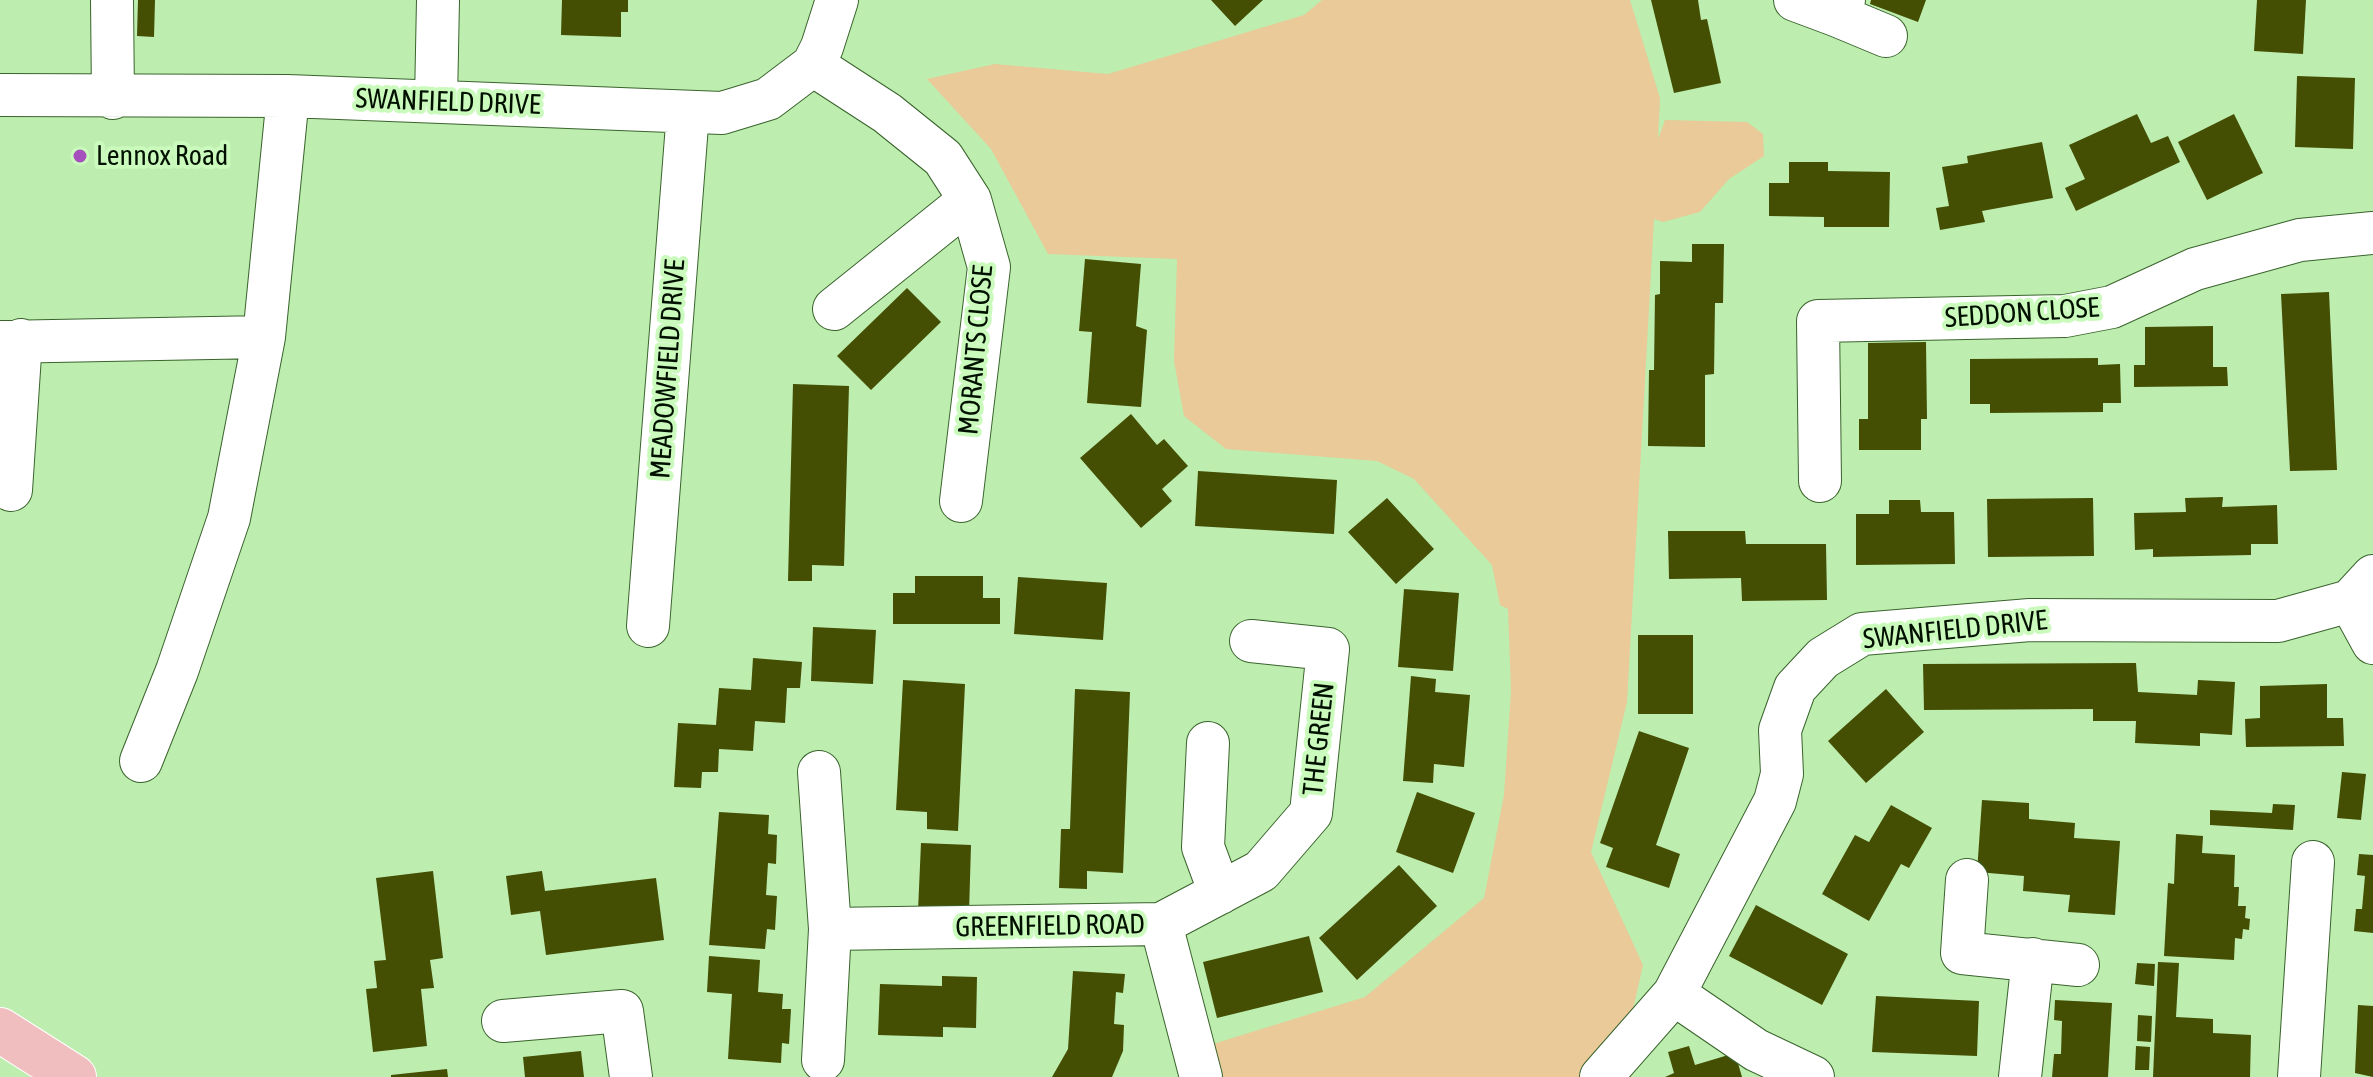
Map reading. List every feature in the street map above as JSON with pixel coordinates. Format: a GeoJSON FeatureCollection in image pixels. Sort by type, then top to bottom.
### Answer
{"type":"FeatureCollection","features":[{"type":"Feature","properties":{"kind":"main road"},"geometry":{"type":"LineString","coordinates":[[0,1030],[74,1077]]}},
{"type":"Feature","properties":{"kind":"street"},"geometry":{"type":"LineString","coordinates":[[112,0],[113,98]]}},
{"type":"Feature","properties":{"kind":"street"},"geometry":{"type":"LineString","coordinates":[[436,101],[438,0]]}},
{"type":"Feature","properties":{"kind":"street"},"geometry":{"type":"LineString","coordinates":[[813,65],[837,0]]}},
{"type":"Feature","properties":{"kind":"street"},"geometry":{"type":"LineString","coordinates":[[1795,0],[1841,8],[1886,36]]}},
{"type":"Feature","properties":{"kind":"street","name":"SWANFIELD DRIVE"},"geometry":{"type":"LineString","coordinates":[[0,95],[113,98],[288,96],[722,113],[768,99],[813,65]]}},
{"type":"Feature","properties":{"kind":"street","name":"MORANTS CLOSE"},"geometry":{"type":"LineString","coordinates":[[813,65],[887,113],[943,158],[970,200],[989,267],[961,501]]}},
{"type":"Feature","properties":{"kind":"street"},"geometry":{"type":"LineString","coordinates":[[141,761],[177,671],[229,518],[264,337],[288,96]]}},
{"type":"Feature","properties":{"kind":"street","name":"MEADOWFIELD DRIVE"},"geometry":{"type":"LineString","coordinates":[[648,626],[688,112]]}},
{"type":"Feature","properties":{"kind":"street"},"geometry":{"type":"LineString","coordinates":[[834,309],[970,200]]}},
{"type":"Feature","properties":{"kind":"street","name":"SEDDON CLOSE"},"geometry":{"type":"LineString","coordinates":[[1820,481],[1818,321],[2065,316],[2112,307],[2195,269],[2300,240],[2373,233]]}},
{"type":"Feature","properties":{"kind":"street"},"geometry":{"type":"LineString","coordinates":[[11,490],[11,341],[264,337]]}},
{"type":"Feature","properties":{"kind":"street"},"geometry":{"type":"LineString","coordinates":[[2362,588],[2373,643]]}},
{"type":"Feature","properties":{"kind":"street","name":"SWANFIELD DRIVE"},"geometry":{"type":"LineString","coordinates":[[1601,1077],[1674,994],[1775,801],[1782,774],[1780,730],[1795,688],[1823,658],[1862,634],[2030,620],[2278,621],[2362,588]]}},
{"type":"Feature","properties":{"kind":"street","name":"THE GREEN"},"geometry":{"type":"LineString","coordinates":[[1161,924],[1261,871],[1311,813],[1328,649],[1251,641]]}},
{"type":"Feature","properties":{"kind":"street"},"geometry":{"type":"LineString","coordinates":[[1208,743],[1203,847],[1220,893]]}},
{"type":"Feature","properties":{"kind":"street"},"geometry":{"type":"LineString","coordinates":[[819,772],[830,929],[823,1060]]}},
{"type":"Feature","properties":{"kind":"street"},"geometry":{"type":"LineString","coordinates":[[2299,1077],[2313,862]]}},
{"type":"Feature","properties":{"kind":"street"},"geometry":{"type":"LineString","coordinates":[[1967,880],[1962,953],[2078,965]]}},
{"type":"Feature","properties":{"kind":"street","name":"GREENFIELD ROAD"},"geometry":{"type":"LineString","coordinates":[[830,929],[1161,924],[1201,1077]]}},
{"type":"Feature","properties":{"kind":"street"},"geometry":{"type":"LineString","coordinates":[[2020,1077],[2033,959]]}},
{"type":"Feature","properties":{"kind":"street"},"geometry":{"type":"LineString","coordinates":[[1674,994],[1756,1050],[1813,1077]]}},
{"type":"Feature","properties":{"kind":"street"},"geometry":{"type":"LineString","coordinates":[[503,1021],[622,1011],[631,1077]]}},
{"type":"Feature","properties":{"kind":"shaded area"},"geometry":{"type":"Polygon","coordinates":[[[1322,0],[1630,0],[1660,98],[1658,139],[1665,120],[1747,122],[1763,134],[1764,156],[1729,179],[1700,212],[1663,222],[1654,219],[1627,702],[1591,852],[1643,965],[1627,1036],[1580,1077],[1217,1077],[1213,1044],[1365,997],[1484,898],[1504,795],[1511,691],[1508,609],[1500,605],[1492,565],[1414,479],[1377,461],[1226,449],[1184,416],[1174,361],[1177,259],[1048,254],[991,149],[927,79],[995,64],[1108,74],[1304,15],[1322,0]]]}},
{"type":"Feature","properties":{"kind":"building"},"geometry":{"type":"Polygon","coordinates":[[[138,0],[155,0],[154,37],[137,36],[138,0]]]}},
{"type":"Feature","properties":{"kind":"building"},"geometry":{"type":"Polygon","coordinates":[[[562,0],[628,0],[628,12],[621,12],[621,37],[561,35],[562,0]]]}},
{"type":"Feature","properties":{"kind":"building"},"geometry":{"type":"Polygon","coordinates":[[[1211,0],[1263,0],[1235,26],[1211,0]]]}},
{"type":"Feature","properties":{"kind":"building"},"geometry":{"type":"Polygon","coordinates":[[[1651,0],[1698,0],[1701,20],[1707,19],[1721,83],[1674,93],[1651,0]]]}},
{"type":"Feature","properties":{"kind":"building"},"geometry":{"type":"Polygon","coordinates":[[[1871,0],[1926,0],[1918,22],[1870,4],[1871,0]]]}},
{"type":"Feature","properties":{"kind":"building"},"geometry":{"type":"Polygon","coordinates":[[[2257,0],[2306,0],[2303,54],[2254,51],[2257,0]]]}},
{"type":"Feature","properties":{"kind":"building"},"geometry":{"type":"Polygon","coordinates":[[[2297,76],[2355,78],[2353,149],[2295,147],[2297,76]]]}},
{"type":"Feature","properties":{"kind":"building"},"geometry":{"type":"Polygon","coordinates":[[[2137,114],[2151,143],[2168,136],[2180,162],[2076,211],[2065,188],[2085,179],[2069,145],[2137,114]]]}},
{"type":"Feature","properties":{"kind":"building"},"geometry":{"type":"Polygon","coordinates":[[[2234,114],[2263,173],[2207,200],[2178,142],[2234,114]]]}},
{"type":"Feature","properties":{"kind":"building"},"geometry":{"type":"Polygon","coordinates":[[[2042,142],[2053,198],[1982,211],[1985,222],[1940,230],[1936,208],[1949,206],[1942,167],[1968,163],[1967,156],[2042,142]]]}},
{"type":"Feature","properties":{"kind":"building"},"geometry":{"type":"Polygon","coordinates":[[[1789,162],[1828,162],[1828,171],[1890,172],[1889,227],[1824,227],[1824,217],[1769,216],[1769,183],[1789,183],[1789,162]]]}},
{"type":"Feature","properties":{"kind":"building"},"geometry":{"type":"Polygon","coordinates":[[[1692,244],[1724,244],[1723,303],[1715,303],[1714,374],[1705,375],[1705,447],[1648,446],[1649,370],[1654,370],[1655,295],[1660,294],[1660,261],[1692,262],[1692,244]]]}},
{"type":"Feature","properties":{"kind":"building"},"geometry":{"type":"Polygon","coordinates":[[[1085,259],[1141,264],[1136,326],[1147,330],[1141,407],[1087,403],[1092,332],[1079,331],[1085,259]]]}},
{"type":"Feature","properties":{"kind":"building"},"geometry":{"type":"Polygon","coordinates":[[[907,288],[941,322],[871,390],[837,356],[907,288]]]}},
{"type":"Feature","properties":{"kind":"building"},"geometry":{"type":"Polygon","coordinates":[[[2329,292],[2337,470],[2290,471],[2281,294],[2329,292]]]}},
{"type":"Feature","properties":{"kind":"building"},"geometry":{"type":"Polygon","coordinates":[[[2213,326],[2213,367],[2227,367],[2228,386],[2134,387],[2134,365],[2145,365],[2145,327],[2213,326]]]}},
{"type":"Feature","properties":{"kind":"building"},"geometry":{"type":"Polygon","coordinates":[[[1926,342],[1927,419],[1921,419],[1921,450],[1859,450],[1859,419],[1868,419],[1868,343],[1926,342]]]}},
{"type":"Feature","properties":{"kind":"building"},"geometry":{"type":"Polygon","coordinates":[[[2098,358],[2098,365],[2120,364],[2121,403],[2103,403],[2103,412],[1990,413],[1990,404],[1970,404],[1970,359],[2098,358]]]}},
{"type":"Feature","properties":{"kind":"building"},"geometry":{"type":"Polygon","coordinates":[[[793,384],[849,386],[844,566],[812,565],[812,581],[788,581],[793,384]]]}},
{"type":"Feature","properties":{"kind":"building"},"geometry":{"type":"Polygon","coordinates":[[[1131,414],[1157,445],[1164,439],[1188,466],[1162,489],[1172,501],[1141,528],[1080,458],[1131,414]]]}},
{"type":"Feature","properties":{"kind":"building"},"geometry":{"type":"Polygon","coordinates":[[[1198,471],[1337,480],[1334,534],[1195,526],[1198,471]]]}},
{"type":"Feature","properties":{"kind":"building"},"geometry":{"type":"Polygon","coordinates":[[[2223,497],[2222,507],[2277,505],[2278,544],[2251,544],[2251,555],[2153,557],[2153,549],[2135,550],[2134,513],[2186,512],[2185,498],[2223,497]]]}},
{"type":"Feature","properties":{"kind":"building"},"geometry":{"type":"Polygon","coordinates":[[[1387,498],[1434,549],[1396,584],[1348,532],[1387,498]]]}},
{"type":"Feature","properties":{"kind":"building"},"geometry":{"type":"Polygon","coordinates":[[[2093,498],[2094,556],[1988,557],[1987,499],[2093,498]]]}},
{"type":"Feature","properties":{"kind":"building"},"geometry":{"type":"Polygon","coordinates":[[[1889,500],[1920,500],[1921,512],[1954,512],[1955,564],[1856,565],[1856,514],[1889,514],[1889,500]]]}},
{"type":"Feature","properties":{"kind":"building"},"geometry":{"type":"Polygon","coordinates":[[[1668,531],[1745,531],[1746,544],[1826,544],[1827,600],[1742,601],[1741,578],[1669,579],[1668,531]]]}},
{"type":"Feature","properties":{"kind":"building"},"geometry":{"type":"Polygon","coordinates":[[[915,576],[983,576],[983,598],[1000,598],[1000,624],[893,624],[893,593],[915,593],[915,576]]]}},
{"type":"Feature","properties":{"kind":"building"},"geometry":{"type":"Polygon","coordinates":[[[1018,577],[1107,583],[1103,640],[1014,634],[1018,577]]]}},
{"type":"Feature","properties":{"kind":"building"},"geometry":{"type":"Polygon","coordinates":[[[1404,589],[1459,593],[1453,671],[1398,667],[1404,589]]]}},
{"type":"Feature","properties":{"kind":"building"},"geometry":{"type":"Polygon","coordinates":[[[813,627],[876,630],[873,684],[811,681],[813,627]]]}},
{"type":"Feature","properties":{"kind":"building"},"geometry":{"type":"Polygon","coordinates":[[[1638,635],[1693,635],[1693,714],[1638,714],[1638,635]]]}},
{"type":"Feature","properties":{"kind":"building"},"geometry":{"type":"Polygon","coordinates":[[[753,658],[802,662],[800,688],[787,688],[785,723],[755,721],[753,751],[719,749],[718,772],[702,772],[701,788],[674,787],[678,723],[716,725],[719,688],[751,690],[753,658]]]}},
{"type":"Feature","properties":{"kind":"building"},"geometry":{"type":"Polygon","coordinates":[[[2136,663],[2138,692],[2197,695],[2198,680],[2235,682],[2232,735],[2200,733],[2200,746],[2135,743],[2136,721],[2093,721],[2093,709],[1924,710],[1923,664],[2136,663]]]}},
{"type":"Feature","properties":{"kind":"building"},"geometry":{"type":"Polygon","coordinates":[[[1411,676],[1436,679],[1435,692],[1470,695],[1464,767],[1434,764],[1433,783],[1403,781],[1411,676]]]}},
{"type":"Feature","properties":{"kind":"building"},"geometry":{"type":"Polygon","coordinates":[[[903,680],[965,684],[958,831],[927,829],[927,812],[896,810],[903,680]]]}},
{"type":"Feature","properties":{"kind":"building"},"geometry":{"type":"Polygon","coordinates":[[[2327,684],[2327,718],[2343,718],[2344,746],[2246,747],[2245,719],[2260,718],[2260,686],[2327,684]]]}},
{"type":"Feature","properties":{"kind":"building"},"geometry":{"type":"Polygon","coordinates":[[[1075,689],[1130,692],[1123,873],[1087,871],[1087,889],[1059,888],[1061,829],[1070,829],[1075,689]]]}},
{"type":"Feature","properties":{"kind":"building"},"geometry":{"type":"Polygon","coordinates":[[[1886,689],[1924,732],[1866,783],[1828,741],[1886,689]]]}},
{"type":"Feature","properties":{"kind":"building"},"geometry":{"type":"Polygon","coordinates":[[[1639,731],[1689,748],[1656,845],[1680,854],[1669,888],[1606,867],[1613,848],[1600,843],[1639,731]]]}},
{"type":"Feature","properties":{"kind":"building"},"geometry":{"type":"Polygon","coordinates":[[[2342,772],[2366,774],[2361,820],[2337,818],[2342,772]]]}},
{"type":"Feature","properties":{"kind":"building"},"geometry":{"type":"Polygon","coordinates":[[[1417,792],[1475,813],[1453,873],[1396,852],[1417,792]]]}},
{"type":"Feature","properties":{"kind":"building"},"geometry":{"type":"Polygon","coordinates":[[[1982,800],[2029,803],[2029,819],[2075,823],[2074,838],[2120,841],[2115,915],[2068,912],[2070,895],[2023,891],[2024,876],[1977,872],[1982,800]]]}},
{"type":"Feature","properties":{"kind":"building"},"geometry":{"type":"Polygon","coordinates":[[[2273,804],[2295,805],[2293,830],[2210,825],[2210,810],[2272,813],[2273,804]]]}},
{"type":"Feature","properties":{"kind":"building"},"geometry":{"type":"Polygon","coordinates":[[[1891,805],[1932,828],[1909,868],[1901,864],[1869,921],[1822,894],[1855,835],[1869,842],[1891,805]]]}},
{"type":"Feature","properties":{"kind":"building"},"geometry":{"type":"Polygon","coordinates":[[[719,812],[769,815],[768,834],[777,835],[776,864],[768,863],[766,895],[777,896],[775,930],[767,929],[765,949],[709,945],[719,812]]]}},
{"type":"Feature","properties":{"kind":"building"},"geometry":{"type":"Polygon","coordinates":[[[2176,834],[2203,836],[2202,853],[2235,855],[2234,887],[2239,887],[2238,906],[2246,906],[2245,918],[2250,919],[2249,930],[2243,929],[2242,939],[2235,938],[2234,960],[2164,956],[2168,883],[2174,884],[2176,834]]]}},
{"type":"Feature","properties":{"kind":"building"},"geometry":{"type":"Polygon","coordinates":[[[921,843],[971,845],[969,913],[918,911],[921,843]]]}},
{"type":"Feature","properties":{"kind":"building"},"geometry":{"type":"Polygon","coordinates":[[[2359,854],[2373,855],[2373,933],[2354,931],[2356,909],[2362,909],[2365,876],[2357,875],[2359,854]]]}},
{"type":"Feature","properties":{"kind":"building"},"geometry":{"type":"Polygon","coordinates":[[[1399,865],[1437,906],[1357,980],[1319,938],[1399,865]]]}},
{"type":"Feature","properties":{"kind":"building"},"geometry":{"type":"Polygon","coordinates":[[[433,871],[443,958],[430,960],[434,988],[421,989],[427,1046],[373,1052],[366,989],[377,988],[374,961],[386,960],[376,878],[433,871]]]}},
{"type":"Feature","properties":{"kind":"building"},"geometry":{"type":"Polygon","coordinates":[[[542,871],[545,891],[656,878],[664,940],[546,955],[540,911],[511,915],[506,876],[542,871]]]}},
{"type":"Feature","properties":{"kind":"building"},"geometry":{"type":"Polygon","coordinates":[[[1756,905],[1848,954],[1822,1005],[1729,956],[1756,905]]]}},
{"type":"Feature","properties":{"kind":"building"},"geometry":{"type":"Polygon","coordinates":[[[1309,936],[1323,992],[1217,1018],[1203,962],[1309,936]]]}},
{"type":"Feature","properties":{"kind":"building"},"geometry":{"type":"Polygon","coordinates":[[[709,956],[760,960],[758,992],[783,994],[782,1009],[791,1009],[789,1044],[782,1043],[781,1063],[728,1059],[732,994],[707,992],[709,956]]]}},
{"type":"Feature","properties":{"kind":"building"},"geometry":{"type":"Polygon","coordinates":[[[2158,962],[2179,963],[2176,1017],[2213,1019],[2213,1033],[2251,1035],[2250,1077],[2153,1077],[2158,962]]]}},
{"type":"Feature","properties":{"kind":"building"},"geometry":{"type":"Polygon","coordinates":[[[2137,963],[2155,964],[2154,986],[2135,984],[2137,963]]]}},
{"type":"Feature","properties":{"kind":"building"},"geometry":{"type":"Polygon","coordinates":[[[1073,971],[1125,974],[1123,993],[1116,992],[1114,1024],[1124,1025],[1123,1051],[1112,1077],[1052,1077],[1068,1049],[1073,971]]]}},
{"type":"Feature","properties":{"kind":"building"},"geometry":{"type":"Polygon","coordinates":[[[942,976],[977,977],[976,1028],[943,1027],[943,1037],[878,1035],[880,984],[942,986],[942,976]]]}},
{"type":"Feature","properties":{"kind":"building"},"geometry":{"type":"Polygon","coordinates":[[[1876,996],[1979,1001],[1977,1056],[1872,1052],[1876,996]]]}},
{"type":"Feature","properties":{"kind":"building"},"geometry":{"type":"Polygon","coordinates":[[[2055,1000],[2112,1003],[2108,1077],[2052,1077],[2054,1054],[2061,1054],[2062,1021],[2054,1020],[2055,1000]]]}},
{"type":"Feature","properties":{"kind":"building"},"geometry":{"type":"Polygon","coordinates":[[[2358,1005],[2373,1006],[2373,1077],[2355,1073],[2358,1005]]]}},
{"type":"Feature","properties":{"kind":"building"},"geometry":{"type":"Polygon","coordinates":[[[2138,1015],[2152,1016],[2151,1042],[2137,1041],[2138,1015]]]}},
{"type":"Feature","properties":{"kind":"building"},"geometry":{"type":"Polygon","coordinates":[[[1689,1046],[1695,1065],[1735,1053],[1742,1077],[1665,1077],[1674,1073],[1668,1052],[1689,1046]]]}},
{"type":"Feature","properties":{"kind":"building"},"geometry":{"type":"Polygon","coordinates":[[[2136,1046],[2150,1047],[2149,1070],[2135,1070],[2136,1046]]]}},
{"type":"Feature","properties":{"kind":"building"},"geometry":{"type":"Polygon","coordinates":[[[581,1051],[584,1077],[525,1077],[523,1057],[581,1051]]]}},
{"type":"Feature","properties":{"kind":"building"},"geometry":{"type":"Polygon","coordinates":[[[447,1069],[448,1077],[391,1077],[391,1075],[447,1069]]]}},
{"type":"Feature","properties":{"kind":"place","name":"Lennox Road"},"geometry":{"type":"Point","coordinates":[80,156]}}]}
